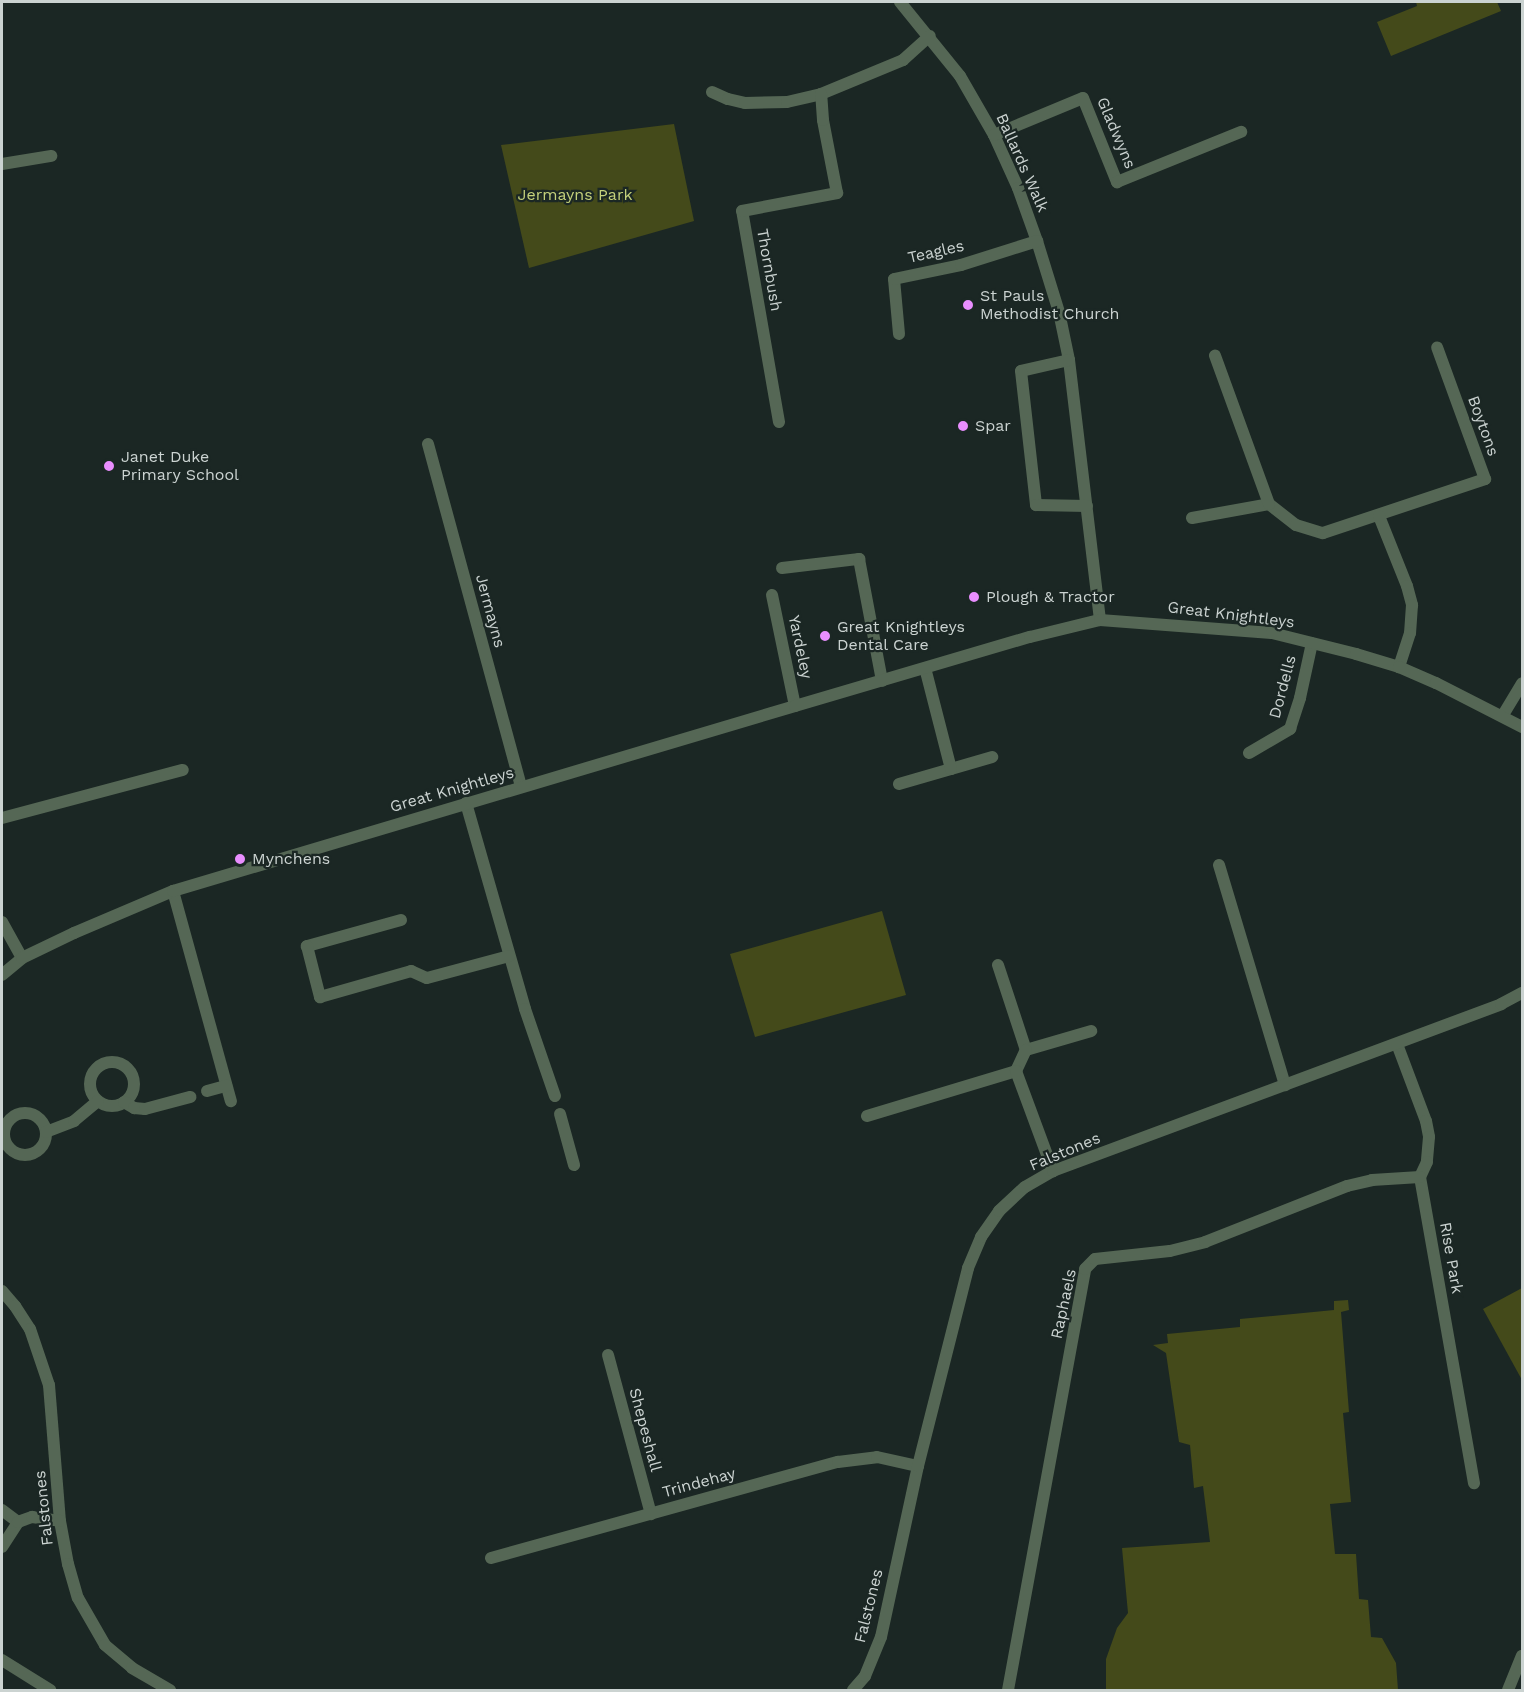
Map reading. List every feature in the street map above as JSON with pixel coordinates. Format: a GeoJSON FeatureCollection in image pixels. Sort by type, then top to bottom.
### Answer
{"type":"FeatureCollection","features":[{"type":"Feature","properties":{"kind":"street","name":"Ballards Walk"},"geometry":{"type":"LineString","coordinates":[[900,2],[930,36],[960,76],[994,135],[1018,188],[1037,241],[1059,312],[1069,360],[1100,620]]}},
{"type":"Feature","properties":{"kind":"street"},"geometry":{"type":"LineString","coordinates":[[712,92],[745,103],[787,102],[821,94],[903,60],[930,36]]}},
{"type":"Feature","properties":{"kind":"street","name":"Thornbush"},"geometry":{"type":"LineString","coordinates":[[779,422],[742,211],[837,193],[823,120],[821,94]]}},
{"type":"Feature","properties":{"kind":"street","name":"Gladwyns"},"geometry":{"type":"LineString","coordinates":[[994,135],[1083,98],[1117,182],[1241,132]]}},
{"type":"Feature","properties":{"kind":"street"},"geometry":{"type":"LineString","coordinates":[[2,164],[51,156]]}},
{"type":"Feature","properties":{"kind":"street","name":"Teagles"},"geometry":{"type":"LineString","coordinates":[[899,334],[894,279],[961,265],[1037,241]]}},
{"type":"Feature","properties":{"kind":"street","name":"Boytons"},"geometry":{"type":"LineString","coordinates":[[1269,504],[1296,525],[1323,532],[1378,516],[1485,479],[1437,347]]}},
{"type":"Feature","properties":{"kind":"street"},"geometry":{"type":"LineString","coordinates":[[1192,518],[1269,504],[1215,356]]}},
{"type":"Feature","properties":{"kind":"street"},"geometry":{"type":"LineString","coordinates":[[1069,360],[1021,371],[1036,505],[1087,506]]}},
{"type":"Feature","properties":{"kind":"street","name":"Jermayns"},"geometry":{"type":"LineString","coordinates":[[428,444],[521,787]]}},
{"type":"Feature","properties":{"kind":"street"},"geometry":{"type":"LineString","coordinates":[[1378,516],[1407,586],[1412,605],[1410,633],[1399,667]]}},
{"type":"Feature","properties":{"kind":"street"},"geometry":{"type":"LineString","coordinates":[[782,568],[859,559],[882,681]]}},
{"type":"Feature","properties":{"kind":"street","name":"Yardeley"},"geometry":{"type":"LineString","coordinates":[[772,595],[795,706]]}},
{"type":"Feature","properties":{"kind":"street","name":"Great Knightleys"},"geometry":{"type":"LineString","coordinates":[[2,975],[22,958],[102,919],[173,891],[795,706],[1100,620],[1228,628],[1272,633],[1312,643],[1399,667],[1503,715],[1522,727]]}},
{"type":"Feature","properties":{"kind":"street","name":"Dordells"},"geometry":{"type":"LineString","coordinates":[[1249,753],[1290,729],[1300,698],[1312,643]]}},
{"type":"Feature","properties":{"kind":"street"},"geometry":{"type":"LineString","coordinates":[[925,668],[951,769]]}},
{"type":"Feature","properties":{"kind":"street"},"geometry":{"type":"LineString","coordinates":[[1503,715],[1522,682]]}},
{"type":"Feature","properties":{"kind":"street"},"geometry":{"type":"LineString","coordinates":[[899,784],[992,757]]}},
{"type":"Feature","properties":{"kind":"street"},"geometry":{"type":"LineString","coordinates":[[2,818],[183,770]]}},
{"type":"Feature","properties":{"kind":"street"},"geometry":{"type":"LineString","coordinates":[[466,803],[509,956],[555,1096]]}},
{"type":"Feature","properties":{"kind":"street"},"geometry":{"type":"LineString","coordinates":[[1219,866],[1285,1085]]}},
{"type":"Feature","properties":{"kind":"street"},"geometry":{"type":"LineString","coordinates":[[173,891],[231,1101]]}},
{"type":"Feature","properties":{"kind":"street"},"geometry":{"type":"LineString","coordinates":[[401,920],[307,946],[320,997],[411,971],[427,978],[509,956]]}},
{"type":"Feature","properties":{"kind":"street"},"geometry":{"type":"LineString","coordinates":[[2,922],[22,958]]}},
{"type":"Feature","properties":{"kind":"street"},"geometry":{"type":"LineString","coordinates":[[998,965],[1026,1050],[1016,1071],[1053,1171]]}},
{"type":"Feature","properties":{"kind":"street","name":"Falstones"},"geometry":{"type":"LineString","coordinates":[[854,1690],[865,1676],[881,1637],[918,1466],[968,1268],[981,1237],[999,1211],[1025,1187],[1053,1171],[1396,1044],[1501,1004],[1522,993]]}},
{"type":"Feature","properties":{"kind":"street"},"geometry":{"type":"LineString","coordinates":[[1026,1050],[1091,1031]]}},
{"type":"Feature","properties":{"kind":"street","name":"Rise Park"},"geometry":{"type":"LineString","coordinates":[[1396,1044],[1426,1121],[1429,1137],[1427,1162],[1420,1177],[1474,1483]]}},
{"type":"Feature","properties":{"kind":"street"},"geometry":{"type":"LineString","coordinates":[[116,1062],[123,1065],[132,1076],[132,1091],[124,1102],[111,1106],[98,1101],[90,1090],[91,1076],[101,1065],[116,1062]]}},
{"type":"Feature","properties":{"kind":"street"},"geometry":{"type":"LineString","coordinates":[[867,1116],[1016,1071]]}},
{"type":"Feature","properties":{"kind":"street"},"geometry":{"type":"LineString","coordinates":[[207,1091],[226,1086]]}},
{"type":"Feature","properties":{"kind":"street"},"geometry":{"type":"LineString","coordinates":[[124,1102],[134,1108],[145,1109],[190,1097]]}},
{"type":"Feature","properties":{"kind":"street"},"geometry":{"type":"LineString","coordinates":[[46,1132],[74,1121],[98,1101]]}},
{"type":"Feature","properties":{"kind":"street"},"geometry":{"type":"LineString","coordinates":[[560,1114],[574,1165]]}},
{"type":"Feature","properties":{"kind":"street","name":"Raphaels"},"geometry":{"type":"LineString","coordinates":[[1008,1690],[1085,1269],[1095,1259],[1170,1251],[1205,1242],[1347,1186],[1372,1180],[1420,1177]]}},
{"type":"Feature","properties":{"kind":"street","name":"Falstones"},"geometry":{"type":"LineString","coordinates":[[2,1291],[30,1329],[49,1385],[60,1521],[68,1564],[78,1598],[105,1645],[132,1668],[171,1690]]}},
{"type":"Feature","properties":{"kind":"street","name":"Shepeshall"},"geometry":{"type":"LineString","coordinates":[[608,1355],[651,1514]]}},
{"type":"Feature","properties":{"kind":"street","name":"Trindehay"},"geometry":{"type":"LineString","coordinates":[[490,1558],[859,1457],[877,1457],[918,1466]]}},
{"type":"Feature","properties":{"kind":"street"},"geometry":{"type":"LineString","coordinates":[[2,1510],[18,1522]]}},
{"type":"Feature","properties":{"kind":"street"},"geometry":{"type":"LineString","coordinates":[[2,1547],[18,1522],[32,1517],[60,1521]]}},
{"type":"Feature","properties":{"kind":"street"},"geometry":{"type":"LineString","coordinates":[[1508,1690],[1522,1656]]}},
{"type":"Feature","properties":{"kind":"street"},"geometry":{"type":"LineString","coordinates":[[2,1660],[50,1690]]}},
{"type":"Feature","properties":{"kind":"green space"},"geometry":{"type":"Polygon","coordinates":[[[1416,2],[1497,2],[1501,11],[1391,56],[1377,22],[1417,6],[1416,2]]]}},
{"type":"Feature","properties":{"kind":"green space","name":"Jermayns Park"},"geometry":{"type":"Polygon","coordinates":[[[674,124],[694,221],[529,268],[501,145],[674,124]]]}},
{"type":"Feature","properties":{"kind":"green space"},"geometry":{"type":"Polygon","coordinates":[[[882,911],[906,995],[755,1037],[730,954],[882,911]]]}},
{"type":"Feature","properties":{"kind":"green space"},"geometry":{"type":"Polygon","coordinates":[[[1522,1288],[1522,1380],[1483,1309],[1522,1288]]]}},
{"type":"Feature","properties":{"kind":"green space"},"geometry":{"type":"Polygon","coordinates":[[[1348,1300],[1349,1310],[1341,1312],[1349,1412],[1343,1413],[1351,1502],[1330,1504],[1335,1554],[1356,1554],[1359,1599],[1368,1600],[1371,1637],[1382,1638],[1396,1663],[1398,1690],[1106,1690],[1106,1659],[1117,1628],[1128,1613],[1122,1548],[1210,1542],[1203,1486],[1194,1488],[1190,1445],[1179,1442],[1166,1353],[1153,1345],[1168,1343],[1167,1334],[1240,1327],[1240,1319],[1334,1310],[1334,1301],[1348,1300]]]}},
{"type":"Feature","properties":{"kind":"place","name":"St Pauls Methodist Church"},"geometry":{"type":"Point","coordinates":[968,305]}},
{"type":"Feature","properties":{"kind":"place","name":"Spar"},"geometry":{"type":"Point","coordinates":[963,426]}},
{"type":"Feature","properties":{"kind":"place","name":"Janet Duke Primary School"},"geometry":{"type":"Point","coordinates":[109,466]}},
{"type":"Feature","properties":{"kind":"place","name":"Plough & Tractor"},"geometry":{"type":"Point","coordinates":[974,597]}},
{"type":"Feature","properties":{"kind":"place","name":"Great Knightleys Dental Care"},"geometry":{"type":"Point","coordinates":[825,636]}},
{"type":"Feature","properties":{"kind":"place","name":"Mynchens"},"geometry":{"type":"Point","coordinates":[240,859]}}]}
